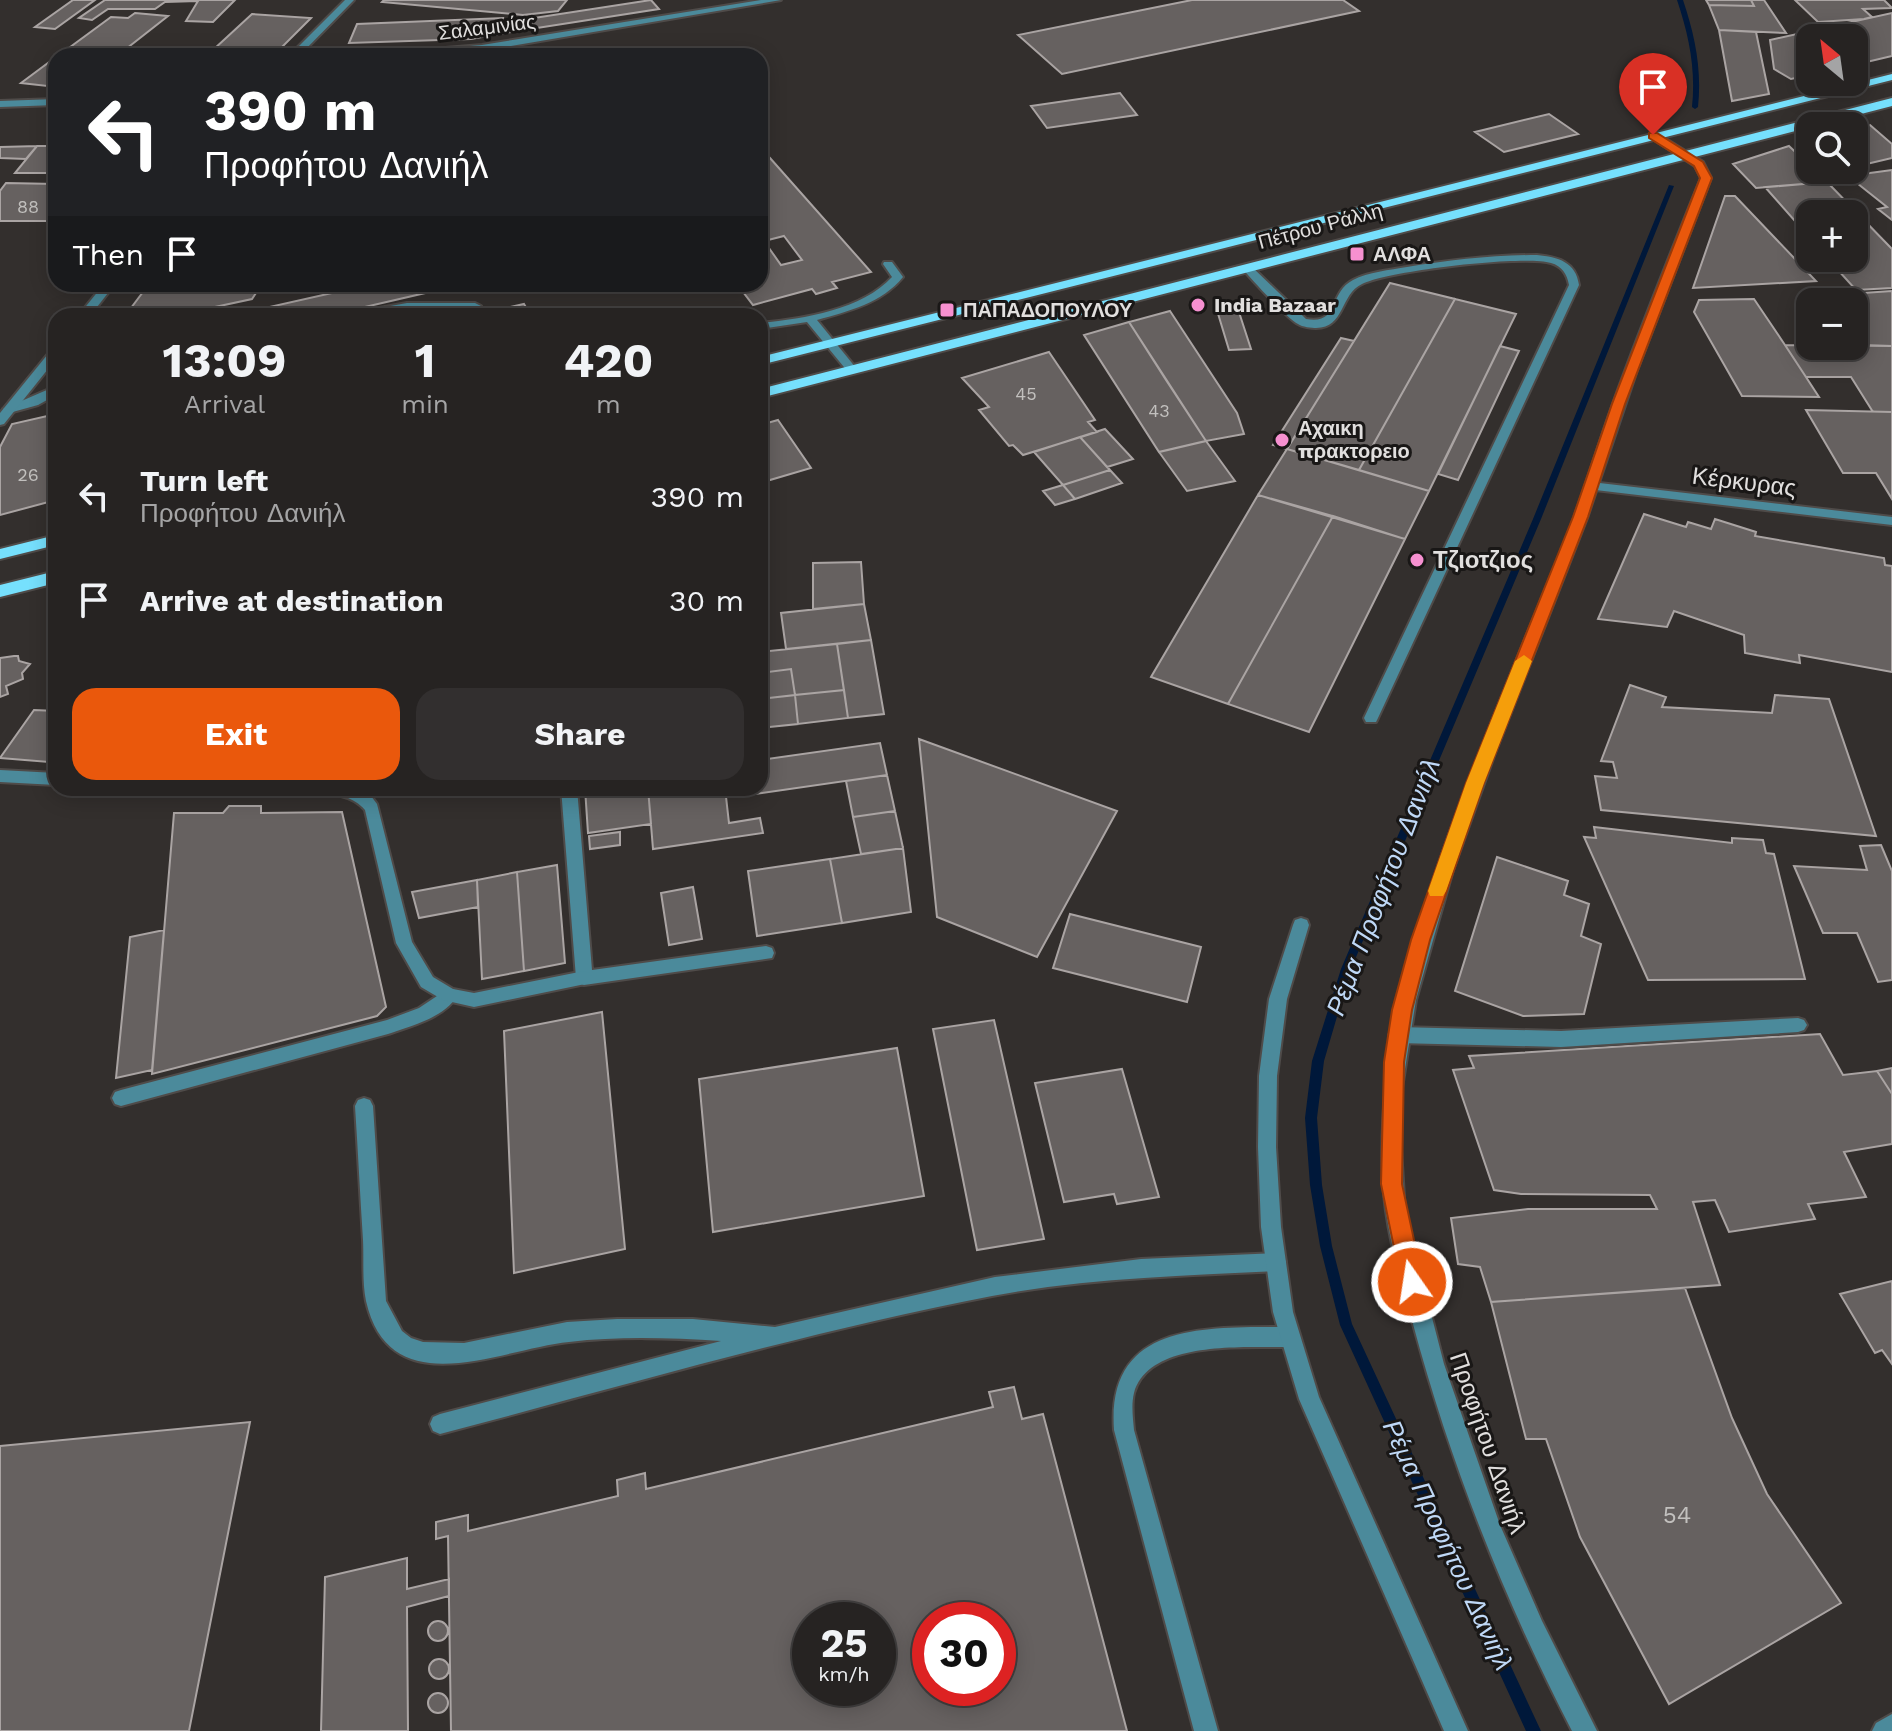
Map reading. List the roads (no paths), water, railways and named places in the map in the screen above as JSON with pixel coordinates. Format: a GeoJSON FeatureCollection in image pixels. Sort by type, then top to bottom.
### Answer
{"type":"FeatureCollection","features":[{"type":"Feature","properties":{"kind":"main road","name":"Πέτρου Ράλλη"},"geometry":{"type":"LineString","coordinates":[[768,359],[1892,77]]}},
{"type":"Feature","properties":{"kind":"main road","name":"Πέτρου Ράλλη"},"geometry":{"type":"LineString","coordinates":[[768,392],[1892,102]]}},
{"type":"Feature","properties":{"kind":"main road"},"geometry":{"type":"LineString","coordinates":[[0,554],[48,542]]}},
{"type":"Feature","properties":{"kind":"main road"},"geometry":{"type":"LineString","coordinates":[[0,591],[48,579]]}},
{"type":"Feature","properties":{"kind":"street"},"geometry":{"type":"LineString","coordinates":[[302,48],[350,0]]}},
{"type":"Feature","properties":{"kind":"street","name":"Σαλαμινίας"},"geometry":{"type":"LineString","coordinates":[[494,48],[777,0]]}},
{"type":"Feature","properties":{"kind":"street"},"geometry":{"type":"LineString","coordinates":[[0,104],[48,102]]}},
{"type":"Feature","properties":{"kind":"street"},"geometry":{"type":"LineString","coordinates":[[1653,135],[1686,154]]}},
{"type":"Feature","properties":{"kind":"street","name":"Προφήτου Δανιήλ"},"geometry":{"type":"LineString","coordinates":[[1585,1731],[1517,1594],[1480,1506],[1426,1339],[1404,1253],[1392,1184],[1391,1129],[1398,1035],[1420,940],[1706,178],[1699,164],[1686,154]]}},
{"type":"Feature","properties":{"kind":"street"},"geometry":{"type":"LineString","coordinates":[[1247,268],[1302,322],[1312,325],[1331,321],[1336,316],[1340,294],[1346,288],[1378,275],[1526,257],[1551,260],[1569,269],[1574,276],[1574,285],[1371,718]]}},
{"type":"Feature","properties":{"kind":"street"},"geometry":{"type":"LineString","coordinates":[[768,325],[859,305],[892,287],[898,277],[888,264]]}},
{"type":"Feature","properties":{"kind":"street"},"geometry":{"type":"LineString","coordinates":[[90,308],[104,292]]}},
{"type":"Feature","properties":{"kind":"street"},"geometry":{"type":"LineString","coordinates":[[396,308],[475,306]]}},
{"type":"Feature","properties":{"kind":"street"},"geometry":{"type":"LineString","coordinates":[[809,317],[852,370]]}},
{"type":"Feature","properties":{"kind":"street"},"geometry":{"type":"LineString","coordinates":[[0,421],[48,361]]}},
{"type":"Feature","properties":{"kind":"street"},"geometry":{"type":"LineString","coordinates":[[9,409],[48,394]]}},
{"type":"Feature","properties":{"kind":"street","name":"Κέρκυρας"},"geometry":{"type":"LineString","coordinates":[[1591,486],[1892,521]]}},
{"type":"Feature","properties":{"kind":"street"},"geometry":{"type":"LineString","coordinates":[[0,776],[48,779]]}},
{"type":"Feature","properties":{"kind":"street"},"geometry":{"type":"LineString","coordinates":[[361,796],[372,808],[404,943],[419,972],[437,990],[449,995],[474,1000],[584,978],[766,953]]}},
{"type":"Feature","properties":{"kind":"street"},"geometry":{"type":"LineString","coordinates":[[570,796],[584,978]]}},
{"type":"Feature","properties":{"kind":"street"},"geometry":{"type":"LineString","coordinates":[[1301,925],[1278,999],[1268,1076],[1268,1181],[1276,1262],[1290,1337],[1309,1399],[1333,1457],[1456,1731]]}},
{"type":"Feature","properties":{"kind":"street"},"geometry":{"type":"LineString","coordinates":[[121,1098],[388,1027],[425,1013],[449,995]]}},
{"type":"Feature","properties":{"kind":"street"},"geometry":{"type":"LineString","coordinates":[[1398,1035],[1561,1039],[1798,1025]]}},
{"type":"Feature","properties":{"kind":"street"},"geometry":{"type":"LineString","coordinates":[[364,1106],[376,1301],[387,1329],[404,1346],[431,1354],[458,1354],[567,1332],[688,1328],[783,1335]]}},
{"type":"Feature","properties":{"kind":"street"},"geometry":{"type":"LineString","coordinates":[[440,1424],[783,1335],[995,1286],[1141,1268],[1276,1262]]}},
{"type":"Feature","properties":{"kind":"street"},"geometry":{"type":"LineString","coordinates":[[1206,1731],[1124,1430],[1126,1387],[1136,1370],[1151,1355],[1171,1346],[1290,1337]]}},
{"type":"Feature","properties":{"kind":"street"},"geometry":{"type":"LineString","coordinates":[[1884,1731],[1892,1726]]}},
{"type":"Feature","properties":{"kind":"waterway","name":"Ρέμα Προφήτου Δανιήλ"},"geometry":{"type":"LineString","coordinates":[[1680,0],[1695,53],[1695,107]]}},
{"type":"Feature","properties":{"kind":"waterway","name":"Ρέμα Προφήτου Δανιήλ"},"geometry":{"type":"LineString","coordinates":[[1534,1731],[1346,1325],[1326,1246],[1316,1185],[1311,1118],[1318,1061],[1346,969],[1537,519],[1671,186]]}},
{"type":"Feature","properties":{"kind":"place","name":"ΑΛΦΑ"},"geometry":{"type":"Point","coordinates":[1357,254]}},
{"type":"Feature","properties":{"kind":"place","name":"India Bazaar"},"geometry":{"type":"Point","coordinates":[1198,305]}},
{"type":"Feature","properties":{"kind":"place","name":"ΠΑΠΑΔΟΠΟΥΛΟΥ"},"geometry":{"type":"Point","coordinates":[947,310]}},
{"type":"Feature","properties":{"kind":"place","name":"Αχαικη πρακτορειο"},"geometry":{"type":"Point","coordinates":[1282,440]}},
{"type":"Feature","properties":{"kind":"place","name":"Τζιοτζιος"},"geometry":{"type":"Point","coordinates":[1417,560]}}]}
